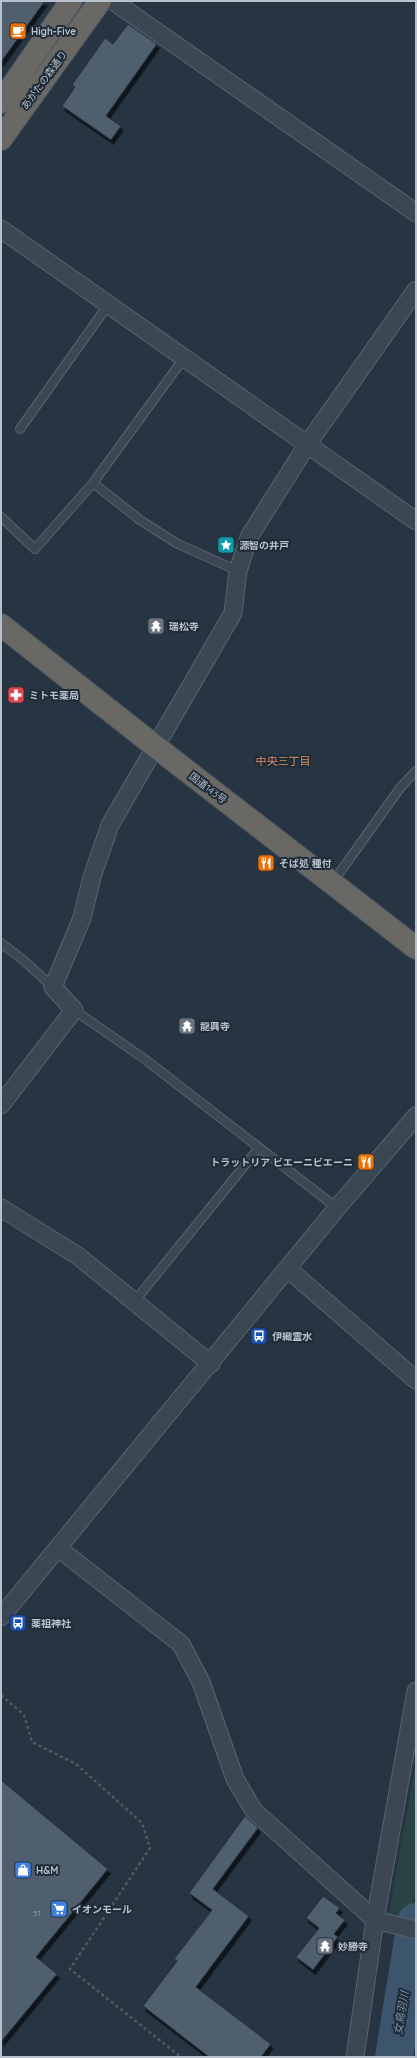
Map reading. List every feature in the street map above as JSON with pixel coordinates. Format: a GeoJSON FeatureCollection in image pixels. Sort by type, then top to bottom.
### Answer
{"type":"FeatureCollection","features":[{"type":"Feature","properties":{"kind":"highway"},"geometry":{"type":"LineString","coordinates":[[1,102],[71,1]]}},
{"type":"Feature","properties":{"kind":"highway","name":"あがたの森通り"},"geometry":{"type":"LineString","coordinates":[[1,139],[100,1]]}},
{"type":"Feature","properties":{"kind":"highway","name":"国道143号"},"geometry":{"type":"LineString","coordinates":[[1,625],[156,748],[416,948]]}},
{"type":"Feature","properties":{"kind":"street"},"geometry":{"type":"LineString","coordinates":[[113,1],[416,213]]}},
{"type":"Feature","properties":{"kind":"street"},"geometry":{"type":"LineString","coordinates":[[1,229],[416,521]]}},
{"type":"Feature","properties":{"kind":"street"},"geometry":{"type":"LineString","coordinates":[[1,1105],[74,1010],[53,987],[82,918],[92,877],[110,825],[233,613],[238,571],[249,537],[306,445],[416,290]]}},
{"type":"Feature","properties":{"kind":"street"},"geometry":{"type":"LineString","coordinates":[[1,1617],[211,1364],[337,1208],[416,1116]]}},
{"type":"Feature","properties":{"kind":"street"},"geometry":{"type":"LineString","coordinates":[[1,1208],[78,1256],[211,1364]]}},
{"type":"Feature","properties":{"kind":"street"},"geometry":{"type":"LineString","coordinates":[[288,1269],[416,1380]]}},
{"type":"Feature","properties":{"kind":"street"},"geometry":{"type":"LineString","coordinates":[[58,1548],[181,1644],[201,1682],[235,1779],[254,1812],[380,1921],[416,1930]]}},
{"type":"Feature","properties":{"kind":"street"},"geometry":{"type":"LineString","coordinates":[[355,2057],[380,1921],[416,1691]]}},
{"type":"Feature","properties":{"kind":"lane"},"geometry":{"type":"LineString","coordinates":[[20,429],[108,305]]}},
{"type":"Feature","properties":{"kind":"lane"},"geometry":{"type":"LineString","coordinates":[[1,517],[35,549],[82,494],[93,484],[184,358]]}},
{"type":"Feature","properties":{"kind":"lane"},"geometry":{"type":"LineString","coordinates":[[93,484],[140,520],[176,543],[238,571]]}},
{"type":"Feature","properties":{"kind":"lane"},"geometry":{"type":"LineString","coordinates":[[332,883],[400,788],[416,771]]}},
{"type":"Feature","properties":{"kind":"lane"},"geometry":{"type":"LineString","coordinates":[[1,943],[22,959],[53,987]]}},
{"type":"Feature","properties":{"kind":"lane"},"geometry":{"type":"LineString","coordinates":[[74,1010],[146,1060],[258,1149],[337,1208]]}},
{"type":"Feature","properties":{"kind":"lane"},"geometry":{"type":"LineString","coordinates":[[134,1302],[258,1149]]}},
{"type":"Feature","properties":{"kind":"path"},"geometry":{"type":"LineString","coordinates":[[1,1695],[24,1715],[32,1742],[76,1764],[142,1823],[150,1848],[70,1969],[181,2057]]}},
{"type":"Feature","properties":{"kind":"green space"},"geometry":{"type":"Polygon","coordinates":[[[416,1762],[416,1885],[409,1923],[388,1918],[416,1762]]]}},
{"type":"Feature","properties":{"kind":"building"},"geometry":{"type":"Polygon","coordinates":[[[1,1],[45,1],[1,62],[1,1]]]}},
{"type":"Feature","properties":{"kind":"building"},"geometry":{"type":"Polygon","coordinates":[[[128,24],[157,44],[106,116],[121,126],[111,140],[62,106],[75,87],[72,85],[105,38],[113,44],[128,24]]]}},
{"type":"Feature","properties":{"kind":"building"},"geometry":{"type":"Polygon","coordinates":[[[1,1780],[108,1869],[36,1957],[57,1974],[1,2042],[1,1780]]]}},
{"type":"Feature","properties":{"kind":"building"},"geometry":{"type":"Polygon","coordinates":[[[245,1816],[258,1828],[213,1889],[249,1916],[196,1987],[271,2044],[261,2057],[209,2057],[143,2006],[177,1961],[174,1959],[212,1910],[189,1893],[245,1816]]]}},
{"type":"Feature","properties":{"kind":"building"},"geometry":{"type":"Polygon","coordinates":[[[323,1896],[340,1908],[336,1913],[345,1920],[334,1934],[338,1937],[313,1970],[296,1957],[319,1928],[306,1918],[323,1896]]]}},
{"type":"Feature","properties":{"kind":"waterway","name":"女鳥羽川"},"geometry":{"type":"LineString","coordinates":[[394,2057],[416,1922]]}},
{"type":"Feature","properties":{"kind":"place","name":"High-Five"},"geometry":{"type":"Point","coordinates":[18,31]}},
{"type":"Feature","properties":{"kind":"place","name":"源智の井戸"},"geometry":{"type":"Point","coordinates":[226,545]}},
{"type":"Feature","properties":{"kind":"place","name":"瑞松寺"},"geometry":{"type":"Point","coordinates":[156,626]}},
{"type":"Feature","properties":{"kind":"place","name":"ミトモ薬局"},"geometry":{"type":"Point","coordinates":[16,695]}},
{"type":"Feature","properties":{"kind":"place","name":"そば処 種付"},"geometry":{"type":"Point","coordinates":[266,863]}},
{"type":"Feature","properties":{"kind":"place","name":"龍興寺"},"geometry":{"type":"Point","coordinates":[187,1026]}},
{"type":"Feature","properties":{"kind":"place","name":"トラットリア ビエーニビエーニ"},"geometry":{"type":"Point","coordinates":[366,1162]}},
{"type":"Feature","properties":{"kind":"place","name":"伊織霊水"},"geometry":{"type":"Point","coordinates":[259,1336]}},
{"type":"Feature","properties":{"kind":"place","name":"薬祖神社"},"geometry":{"type":"Point","coordinates":[18,1623]}},
{"type":"Feature","properties":{"kind":"place","name":"H&M"},"geometry":{"type":"Point","coordinates":[23,1870]}},
{"type":"Feature","properties":{"kind":"place","name":"イオンモール"},"geometry":{"type":"Point","coordinates":[59,1909]}},
{"type":"Feature","properties":{"kind":"place","name":"妙勝寺"},"geometry":{"type":"Point","coordinates":[325,1946]}},
{"type":"Feature","properties":{"kind":"district","name":"中央三丁目"},"geometry":{"type":"Point","coordinates":[283,761]}}]}
